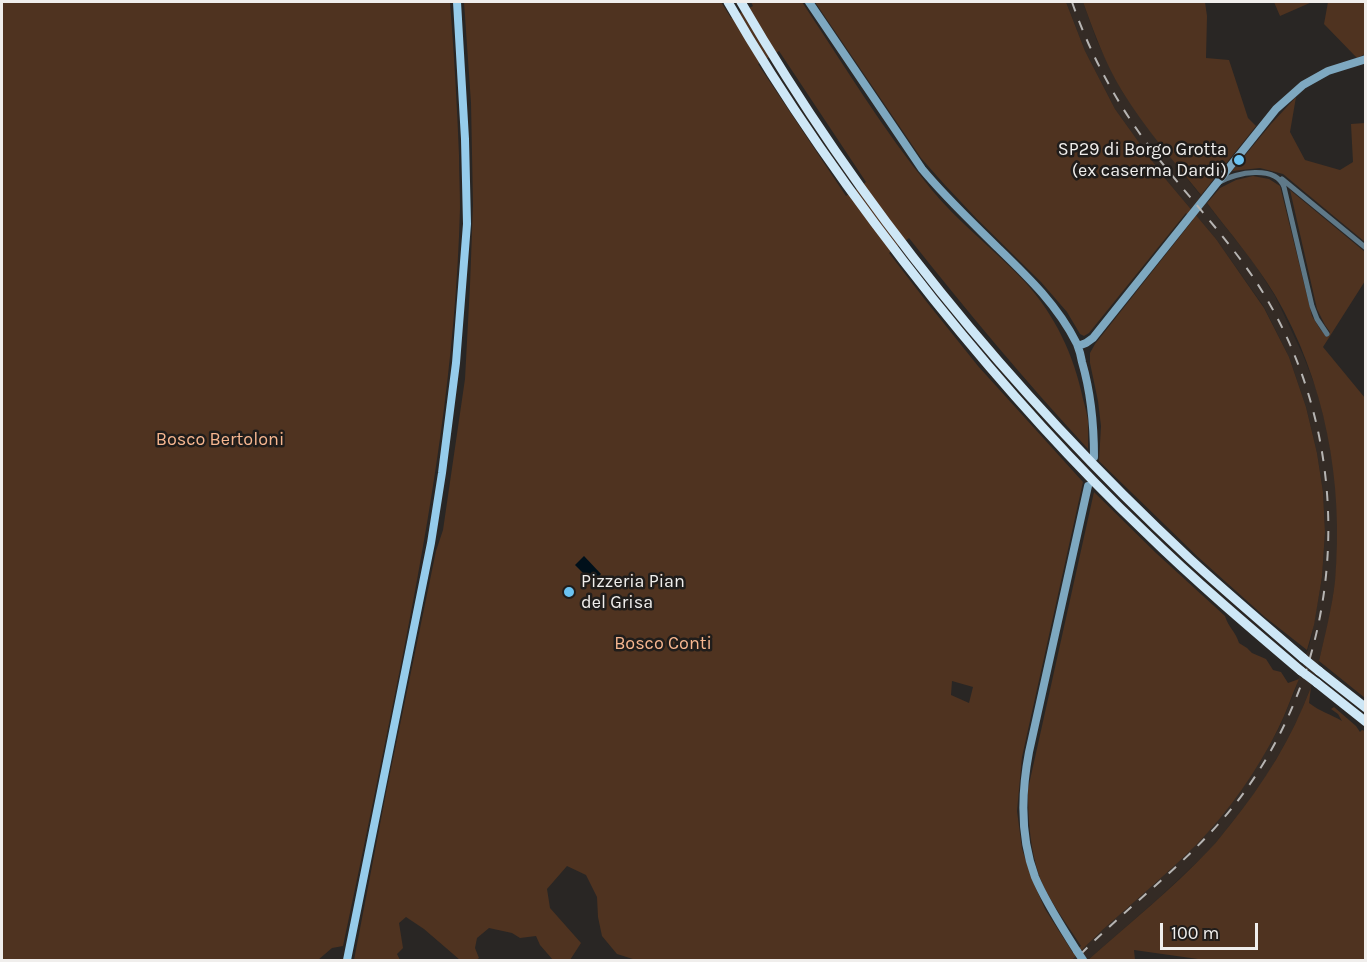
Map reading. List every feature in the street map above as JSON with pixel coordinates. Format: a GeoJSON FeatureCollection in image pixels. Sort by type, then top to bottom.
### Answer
{"type":"FeatureCollection","features":[{"type":"Feature","properties":{"kind":"highway"},"geometry":{"type":"LineString","coordinates":[[728,2],[763,61],[852,193],[980,358],[1030,415],[1145,532],[1224,606],[1365,722]]}},
{"type":"Feature","properties":{"kind":"highway"},"geometry":{"type":"LineString","coordinates":[[744,5],[773,55],[830,143],[903,242],[988,350],[1089,460],[1197,566],[1303,658],[1365,708]]}},
{"type":"Feature","properties":{"kind":"main road"},"geometry":{"type":"LineString","coordinates":[[346,960],[431,543],[456,363],[467,224],[465,139],[457,2]]}},
{"type":"Feature","properties":{"kind":"main road"},"geometry":{"type":"LineString","coordinates":[[809,2],[922,170],[946,197],[1042,291],[1062,318],[1078,346],[1085,373],[1092,406],[1094,457]]}},
{"type":"Feature","properties":{"kind":"main road"},"geometry":{"type":"LineString","coordinates":[[1078,346],[1093,338],[1276,109],[1296,90],[1328,71],[1365,59]]}},
{"type":"Feature","properties":{"kind":"main road"},"geometry":{"type":"LineString","coordinates":[[1083,960],[1053,912],[1035,877],[1024,828],[1023,792],[1029,752],[1088,486]]}},
{"type":"Feature","properties":{"kind":"street"},"geometry":{"type":"LineString","coordinates":[[1219,182],[1230,177],[1251,173],[1262,173],[1282,179],[1365,248]]}},
{"type":"Feature","properties":{"kind":"street"},"geometry":{"type":"LineString","coordinates":[[1277,177],[1282,181],[1284,187],[1312,306],[1327,334]]}},
{"type":"Feature","properties":{"kind":"shaded area"},"geometry":{"type":"Polygon","coordinates":[[[1066,2],[1083,2],[1097,41],[1122,91],[1163,148],[1254,263],[1275,296],[1316,388],[1327,429],[1338,507],[1335,583],[1329,622],[1311,687],[1285,744],[1260,787],[1211,849],[1088,960],[1072,960],[1196,844],[1241,790],[1279,728],[1295,690],[1311,639],[1322,577],[1325,532],[1323,492],[1317,453],[1306,407],[1289,357],[1264,307],[1216,239],[1163,176],[1115,109],[1085,51],[1066,2]]]}},
{"type":"Feature","properties":{"kind":"green space","name":"Bosco Bertoloni"},"geometry":{"type":"Polygon","coordinates":[[[2,2],[450,2],[460,208],[453,323],[440,437],[412,607],[343,946],[332,948],[318,960],[2,960],[2,2]]]}},
{"type":"Feature","properties":{"kind":"green space","name":"Bosco Conti"},"geometry":{"type":"Polygon","coordinates":[[[464,2],[721,2],[731,18],[753,6],[751,2],[802,2],[913,167],[953,213],[1036,295],[1054,322],[1069,351],[1088,418],[1088,449],[996,345],[909,238],[889,253],[978,366],[1083,482],[1022,757],[1017,811],[1022,849],[1034,884],[1045,909],[1073,953],[1081,946],[1059,913],[1040,878],[1030,834],[1028,789],[1094,492],[1225,616],[1239,643],[1252,653],[1266,659],[1273,670],[1281,672],[1288,683],[1299,679],[1270,745],[1242,790],[1220,818],[1181,860],[1102,930],[1072,960],[636,960],[617,954],[602,936],[597,897],[586,875],[567,866],[547,889],[550,908],[581,943],[570,960],[553,960],[540,945],[536,936],[520,938],[512,933],[489,928],[477,938],[475,948],[479,958],[460,960],[424,929],[406,917],[399,923],[403,948],[397,954],[400,960],[354,960],[436,551],[443,530],[465,379],[473,205],[471,103],[464,2]],[[779,51],[758,64],[846,196],[866,182],[779,51]],[[952,681],[951,695],[969,703],[973,687],[952,681]]]}},
{"type":"Feature","properties":{"kind":"green space"},"geometry":{"type":"Polygon","coordinates":[[[815,2],[1066,2],[1085,51],[1115,109],[1163,176],[1216,239],[1264,308],[1289,357],[1306,407],[1323,492],[1325,532],[1322,577],[1314,625],[1307,650],[1265,617],[1198,557],[1099,461],[1101,426],[1090,353],[1193,220],[1186,213],[1089,333],[1084,336],[1080,334],[1067,312],[1041,282],[977,219],[921,158],[815,2]]]}},
{"type":"Feature","properties":{"kind":"green space"},"geometry":{"type":"Polygon","coordinates":[[[1083,2],[1205,2],[1206,58],[1229,60],[1248,118],[1256,126],[1201,195],[1150,131],[1122,91],[1105,58],[1083,2]]]}},
{"type":"Feature","properties":{"kind":"green space"},"geometry":{"type":"Polygon","coordinates":[[[1274,2],[1312,2],[1280,16],[1274,2]]]}},
{"type":"Feature","properties":{"kind":"green space"},"geometry":{"type":"Polygon","coordinates":[[[1328,2],[1365,2],[1365,54],[1357,58],[1324,24],[1328,2]]]}},
{"type":"Feature","properties":{"kind":"green space"},"geometry":{"type":"Polygon","coordinates":[[[1296,97],[1290,132],[1305,160],[1340,170],[1353,162],[1351,124],[1365,123],[1365,242],[1283,174],[1260,168],[1232,171],[1296,97]]]}},
{"type":"Feature","properties":{"kind":"green space"},"geometry":{"type":"Polygon","coordinates":[[[1253,176],[1269,179],[1280,186],[1312,316],[1327,337],[1330,332],[1317,309],[1290,190],[1365,252],[1365,281],[1323,347],[1365,398],[1365,698],[1319,661],[1334,591],[1337,544],[1336,507],[1327,433],[1307,362],[1275,295],[1251,259],[1207,203],[1220,188],[1236,180],[1253,176]]]}},
{"type":"Feature","properties":{"kind":"green space"},"geometry":{"type":"Polygon","coordinates":[[[1311,687],[1309,703],[1342,721],[1331,709],[1334,707],[1360,732],[1365,731],[1365,960],[1205,960],[1134,950],[1135,960],[1088,960],[1166,892],[1218,840],[1254,793],[1276,759],[1311,687]]]}},
{"type":"Feature","properties":{"kind":"water"},"geometry":{"type":"Polygon","coordinates":[[[584,556],[601,574],[593,583],[575,565],[584,556]]]}},
{"type":"Feature","properties":{"kind":"railway"},"geometry":{"type":"LineString","coordinates":[[1072,2],[1085,36],[1109,85],[1128,116],[1152,150],[1253,277],[1288,339],[1312,405],[1325,473],[1328,543],[1321,612],[1303,680],[1275,744],[1236,803],[1218,825],[1075,960]]}},
{"type":"Feature","properties":{"kind":"place","name":"SP29 di Borgo Grotta (ex caserma Dardi)"},"geometry":{"type":"Point","coordinates":[1239,160]}},
{"type":"Feature","properties":{"kind":"place","name":"Pizzeria Pian del Grisa"},"geometry":{"type":"Point","coordinates":[569,592]}}]}
